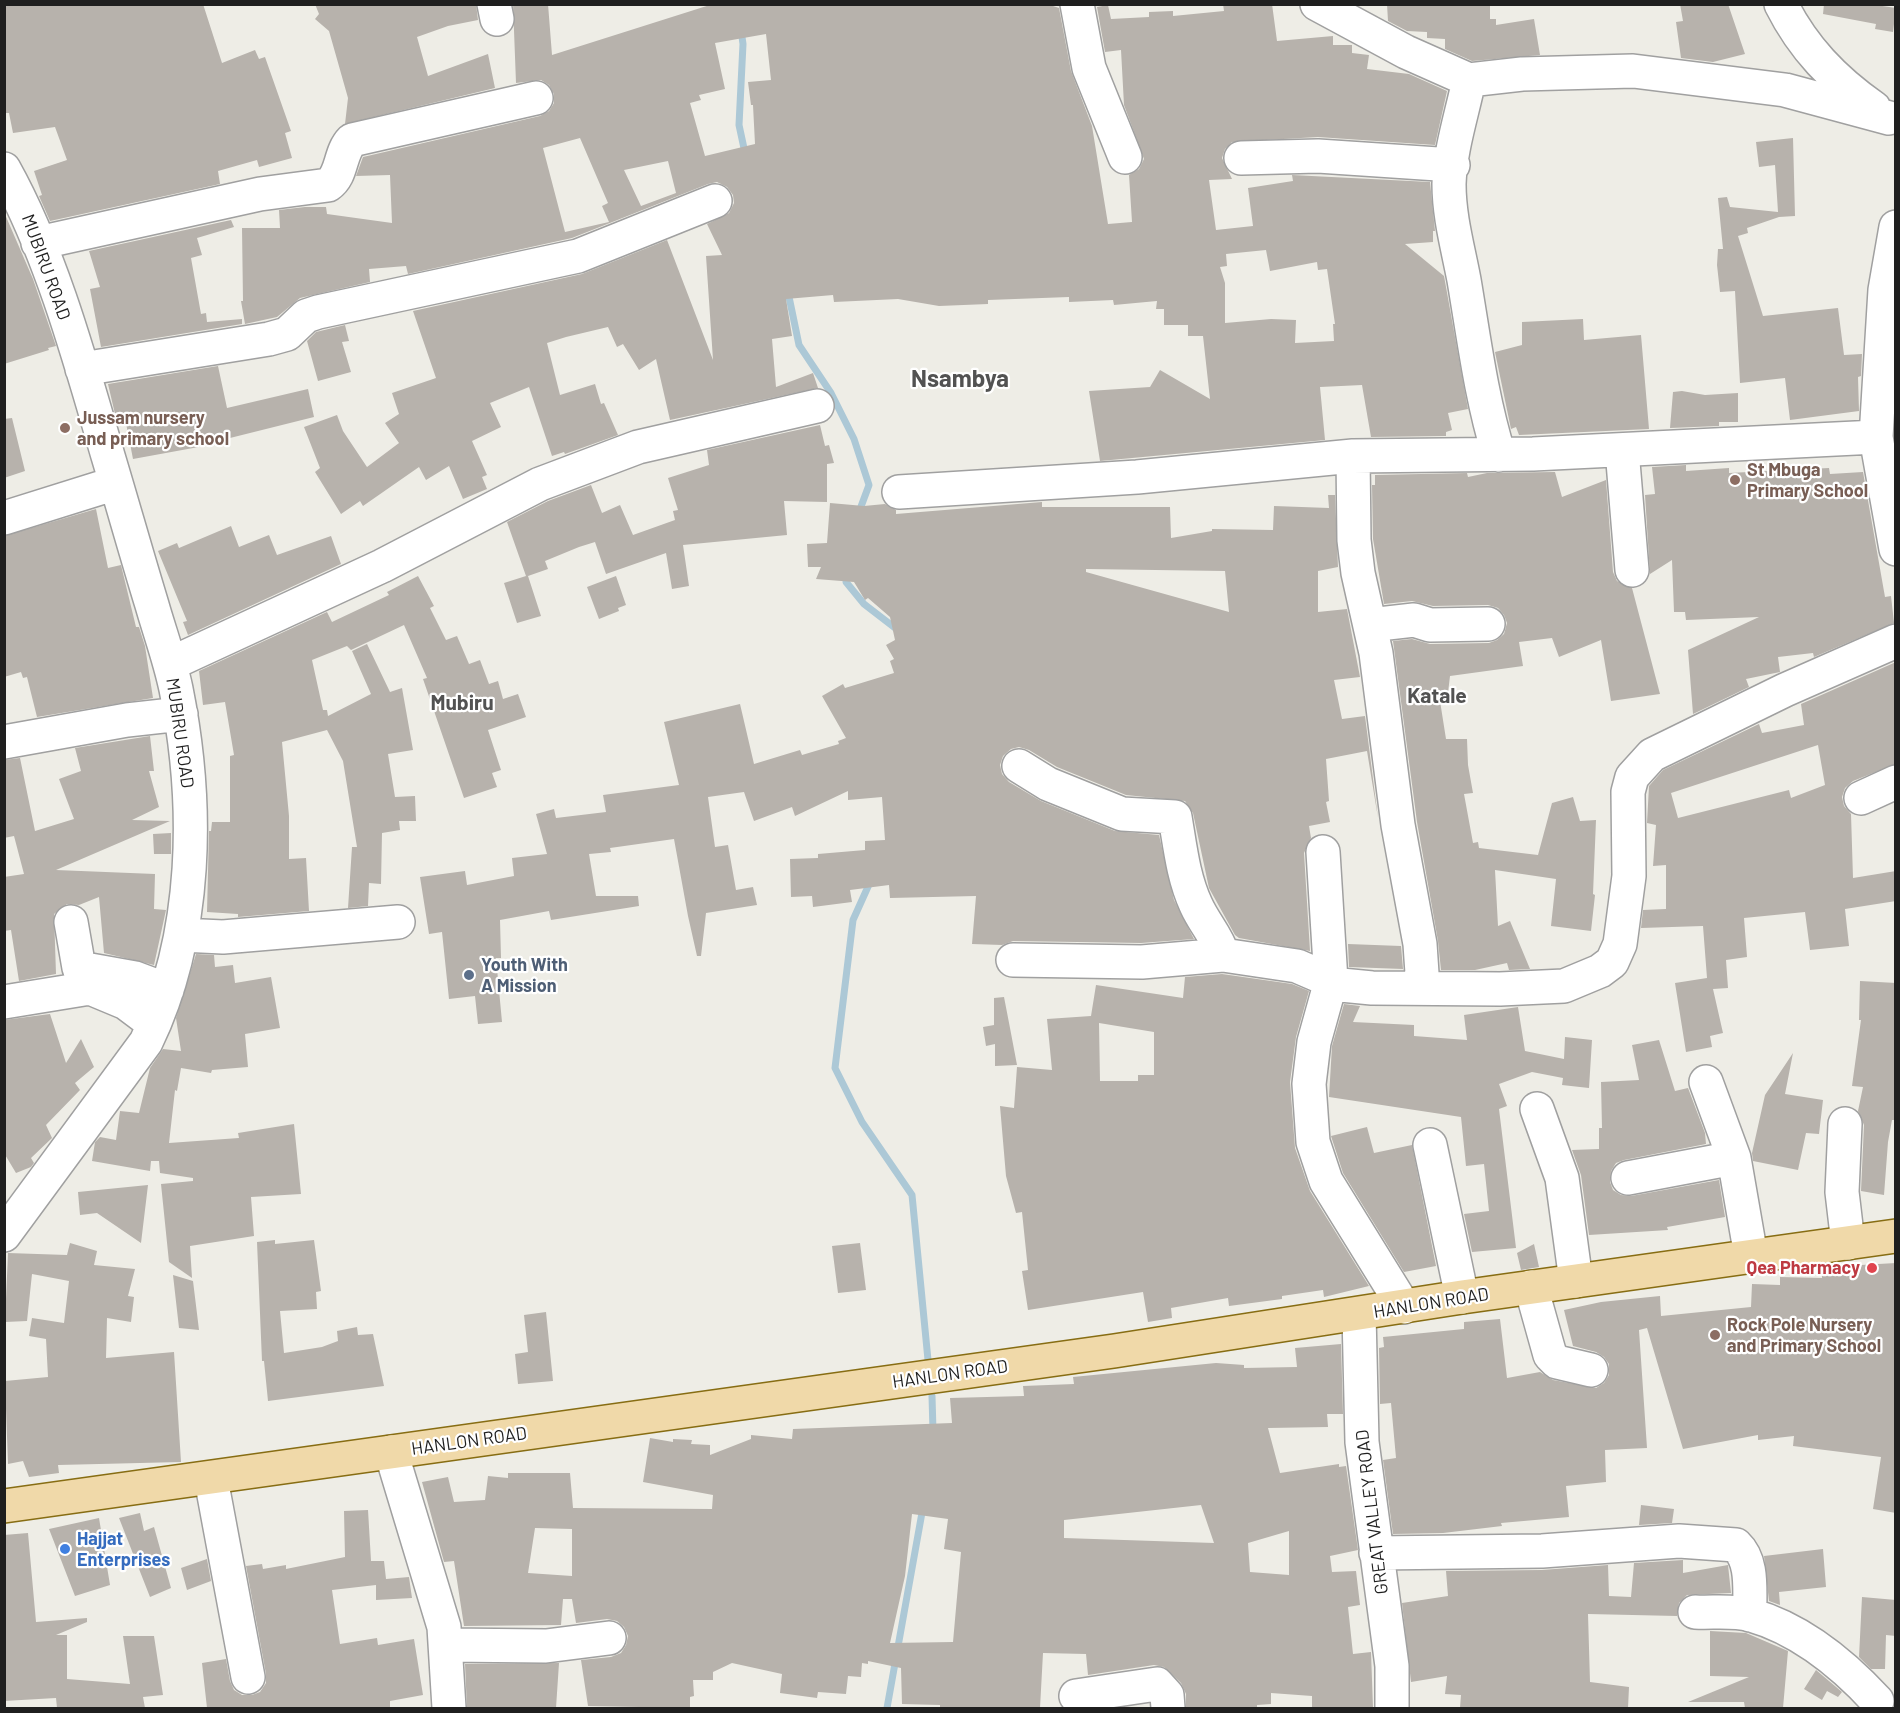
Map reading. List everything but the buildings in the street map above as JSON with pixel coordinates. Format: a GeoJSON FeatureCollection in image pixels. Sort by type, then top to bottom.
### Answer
{"type":"FeatureCollection","features":[{"type":"Feature","properties":{"kind":"main road","name":"HANLON ROAD"},"geometry":{"type":"LineString","coordinates":[[4,1506],[211,1479],[1896,1236]]}},
{"type":"Feature","properties":{"kind":"street"},"geometry":{"type":"LineString","coordinates":[[1077,4],[1089,69],[1125,157]]}},
{"type":"Feature","properties":{"kind":"street"},"geometry":{"type":"LineString","coordinates":[[1317,4],[1406,52],[1469,80],[1522,74],[1633,71],[1785,90],[1892,120]]}},
{"type":"Feature","properties":{"kind":"street"},"geometry":{"type":"LineString","coordinates":[[1780,4],[1795,32],[1823,66],[1849,91],[1892,120]]}},
{"type":"Feature","properties":{"kind":"street"},"geometry":{"type":"LineString","coordinates":[[1469,80],[1449,181],[1451,218],[1464,279],[1473,346],[1487,415],[1499,455]]}},
{"type":"Feature","properties":{"kind":"street"},"geometry":{"type":"LineString","coordinates":[[38,243],[260,194],[328,185],[334,181],[347,146],[352,140],[536,98]]}},
{"type":"Feature","properties":{"kind":"street"},"geometry":{"type":"LineString","coordinates":[[1241,158],[1318,156],[1453,165]]}},
{"type":"Feature","properties":{"kind":"street","name":"MUBIRU ROAD"},"geometry":{"type":"LineString","coordinates":[[4,1235],[146,1042],[167,990],[181,935],[190,855],[188,786],[181,714],[170,663],[82,369],[38,243],[9,189]]}},
{"type":"Feature","properties":{"kind":"street"},"geometry":{"type":"LineString","coordinates":[[82,369],[287,334],[306,316],[318,312],[578,256],[715,201]]}},
{"type":"Feature","properties":{"kind":"street"},"geometry":{"type":"LineString","coordinates":[[1894,247],[1885,290],[1876,437],[1896,549]]}},
{"type":"Feature","properties":{"kind":"street"},"geometry":{"type":"LineString","coordinates":[[170,663],[382,566],[540,484],[638,447],[817,406]]}},
{"type":"Feature","properties":{"kind":"street"},"geometry":{"type":"LineString","coordinates":[[898,492],[1137,477],[1353,456],[1499,455],[1876,437]]}},
{"type":"Feature","properties":{"kind":"street"},"geometry":{"type":"LineString","coordinates":[[1622,450],[1632,570]]}},
{"type":"Feature","properties":{"kind":"street"},"geometry":{"type":"LineString","coordinates":[[1353,456],[1354,540],[1358,573],[1376,653],[1398,825],[1420,944],[1423,988]]}},
{"type":"Feature","properties":{"kind":"street"},"geometry":{"type":"LineString","coordinates":[[4,518],[116,483]]}},
{"type":"Feature","properties":{"kind":"street"},"geometry":{"type":"LineString","coordinates":[[1370,625],[1414,620],[1430,625],[1488,624]]}},
{"type":"Feature","properties":{"kind":"street"},"geometry":{"type":"LineString","coordinates":[[1013,960],[1142,962],[1223,955],[1297,966],[1331,981],[1372,988],[1536,989],[1564,986],[1600,971],[1612,962],[1620,944],[1629,876],[1628,792],[1632,777],[1642,763],[1652,755],[1775,694],[1896,641]]}},
{"type":"Feature","properties":{"kind":"street"},"geometry":{"type":"LineString","coordinates":[[4,742],[127,720],[181,714]]}},
{"type":"Feature","properties":{"kind":"street"},"geometry":{"type":"LineString","coordinates":[[1020,766],[1048,784],[1122,814],[1175,817],[1186,876],[1196,906],[1218,940],[1223,955]]}},
{"type":"Feature","properties":{"kind":"street"},"geometry":{"type":"LineString","coordinates":[[1861,798],[1896,783]]}},
{"type":"Feature","properties":{"kind":"street"},"geometry":{"type":"LineString","coordinates":[[1323,852],[1331,981],[1314,1042],[1309,1084],[1313,1142],[1326,1181],[1404,1306]]}},
{"type":"Feature","properties":{"kind":"street"},"geometry":{"type":"LineString","coordinates":[[71,922],[79,968],[135,978],[167,990]]}},
{"type":"Feature","properties":{"kind":"street"},"geometry":{"type":"LineString","coordinates":[[181,935],[223,937],[398,922]]}},
{"type":"Feature","properties":{"kind":"street"},"geometry":{"type":"LineString","coordinates":[[4,1002],[90,988],[126,1003],[154,1024]]}},
{"type":"Feature","properties":{"kind":"street"},"geometry":{"type":"LineString","coordinates":[[1707,1082],[1734,1158],[1751,1256]]}},
{"type":"Feature","properties":{"kind":"street"},"geometry":{"type":"LineString","coordinates":[[1537,1109],[1562,1178],[1576,1281]]}},
{"type":"Feature","properties":{"kind":"street"},"geometry":{"type":"LineString","coordinates":[[1845,1124],[1842,1192],[1848,1243]]}},
{"type":"Feature","properties":{"kind":"street"},"geometry":{"type":"LineString","coordinates":[[1430,1145],[1462,1297]]}},
{"type":"Feature","properties":{"kind":"street"},"geometry":{"type":"LineString","coordinates":[[1628,1178],[1734,1158]]}},
{"type":"Feature","properties":{"kind":"street"},"geometry":{"type":"LineString","coordinates":[[1531,1287],[1550,1355],[1557,1362],[1591,1370]]}},
{"type":"Feature","properties":{"kind":"street","name":"GREAT VALLEY ROAD"},"geometry":{"type":"LineString","coordinates":[[1359,1314],[1362,1442],[1392,1666],[1392,1708]]}},
{"type":"Feature","properties":{"kind":"street"},"geometry":{"type":"LineString","coordinates":[[392,1452],[442,1617],[446,1645],[449,1708]]}},
{"type":"Feature","properties":{"kind":"street"},"geometry":{"type":"LineString","coordinates":[[211,1479],[248,1677]]}},
{"type":"Feature","properties":{"kind":"street"},"geometry":{"type":"LineString","coordinates":[[1376,1553],[1542,1551],[1680,1541],[1736,1545],[1743,1552],[1748,1564],[1750,1614]]}},
{"type":"Feature","properties":{"kind":"street"},"geometry":{"type":"LineString","coordinates":[[1695,1612],[1750,1614],[1781,1628],[1836,1660],[1874,1702]]}},
{"type":"Feature","properties":{"kind":"street"},"geometry":{"type":"LineString","coordinates":[[446,1645],[546,1646],[609,1638]]}},
{"type":"Feature","properties":{"kind":"street"},"geometry":{"type":"LineString","coordinates":[[1076,1696],[1157,1684],[1167,1695],[1168,1708]]}},
{"type":"Feature","properties":{"kind":"waterway"},"geometry":{"type":"LineString","coordinates":[[741,30],[743,44],[739,125],[745,153]]}},
{"type":"Feature","properties":{"kind":"waterway"},"geometry":{"type":"LineString","coordinates":[[788,292],[799,345],[831,393],[854,439],[869,485],[859,512]]}},
{"type":"Feature","properties":{"kind":"waterway"},"geometry":{"type":"LineString","coordinates":[[847,573],[846,582],[864,604],[899,631]]}},
{"type":"Feature","properties":{"kind":"waterway"},"geometry":{"type":"LineString","coordinates":[[871,880],[853,920],[835,1068],[862,1122],[912,1195],[928,1360]]}},
{"type":"Feature","properties":{"kind":"waterway"},"geometry":{"type":"LineString","coordinates":[[932,1396],[933,1431]]}},
{"type":"Feature","properties":{"kind":"waterway"},"geometry":{"type":"LineString","coordinates":[[887,1708],[923,1507]]}},
{"type":"Feature","properties":{"kind":"place","name":"Jussam nursery and primary school"},"geometry":{"type":"Point","coordinates":[65,428]}},
{"type":"Feature","properties":{"kind":"place","name":"St Mbuga Primary School"},"geometry":{"type":"Point","coordinates":[1735,480]}},
{"type":"Feature","properties":{"kind":"place","name":"Youth With A Mission"},"geometry":{"type":"Point","coordinates":[469,975]}},
{"type":"Feature","properties":{"kind":"place","name":"Qea Pharmacy"},"geometry":{"type":"Point","coordinates":[1872,1268]}},
{"type":"Feature","properties":{"kind":"place","name":"Rock Pole Nursery and Primary School"},"geometry":{"type":"Point","coordinates":[1715,1335]}},
{"type":"Feature","properties":{"kind":"place","name":"Hajjat Enterprises"},"geometry":{"type":"Point","coordinates":[65,1549]}},
{"type":"Feature","properties":{"kind":"district","name":"Nsambya"},"geometry":{"type":"Point","coordinates":[960,379]}},
{"type":"Feature","properties":{"kind":"district","name":"Katale"},"geometry":{"type":"Point","coordinates":[1437,696]}},
{"type":"Feature","properties":{"kind":"district","name":"Mubiru"},"geometry":{"type":"Point","coordinates":[462,703]}}]}
